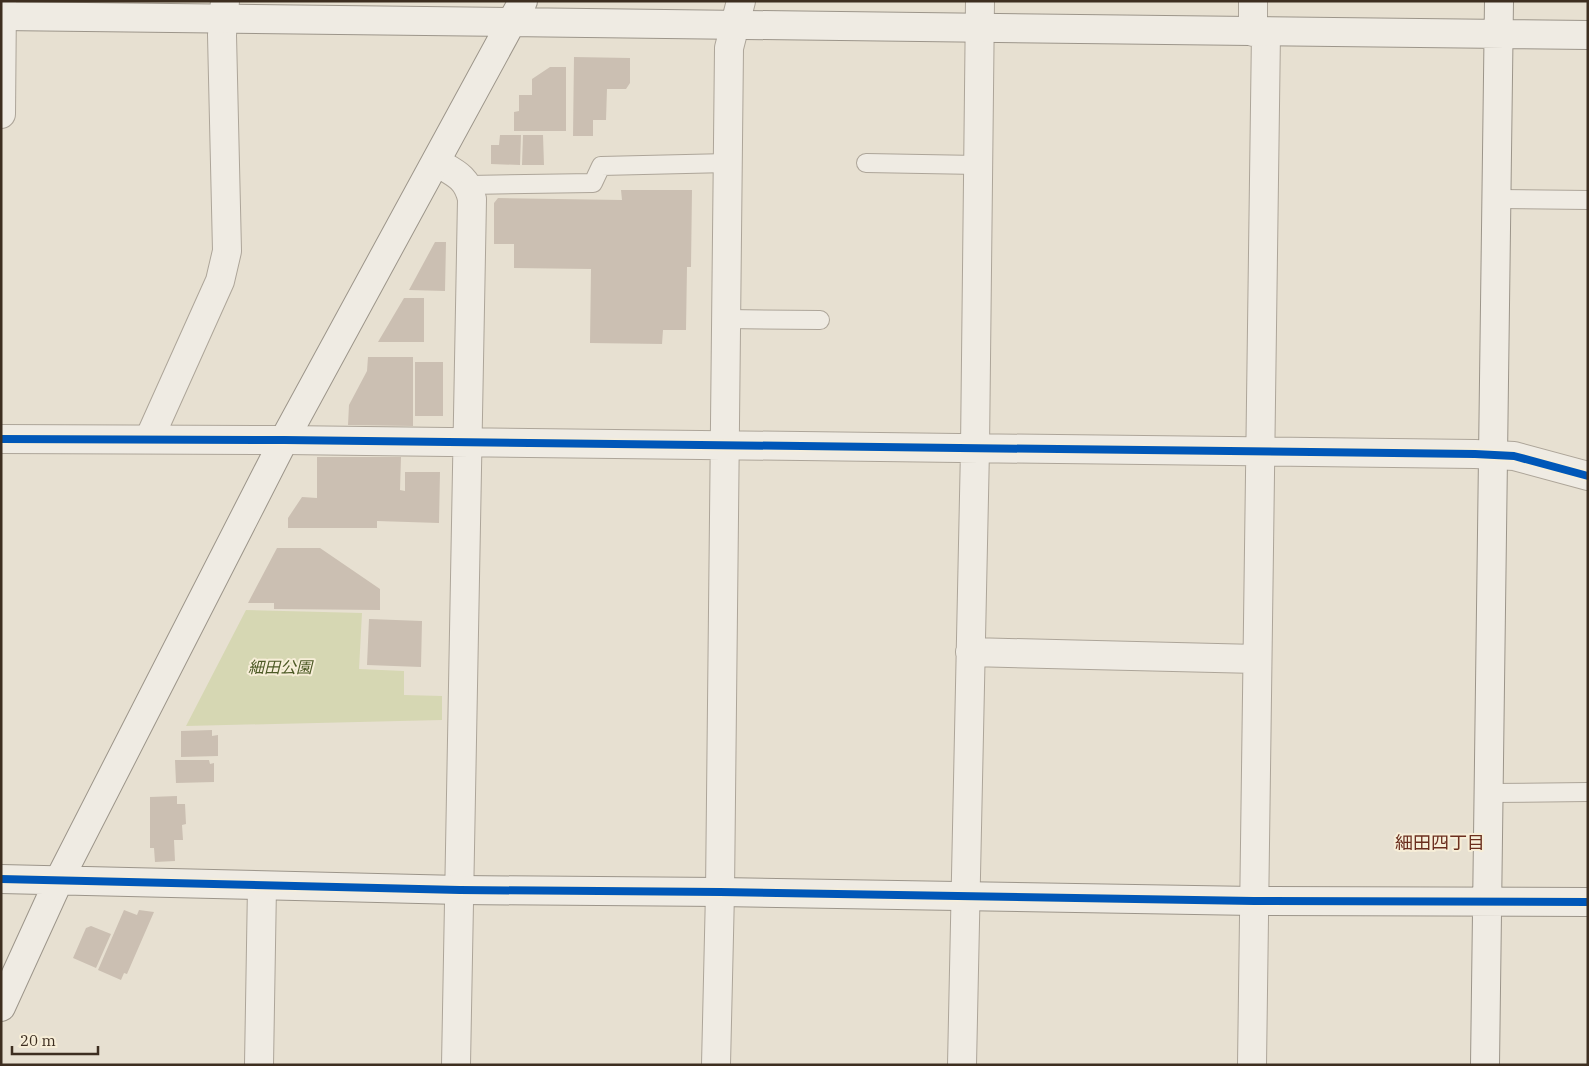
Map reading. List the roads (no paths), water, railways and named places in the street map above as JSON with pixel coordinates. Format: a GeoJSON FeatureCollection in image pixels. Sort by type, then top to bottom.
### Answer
{"type":"FeatureCollection","features":[{"type":"Feature","properties":{"kind":"street"},"geometry":{"type":"LineString","coordinates":[[1252,1065],[1259,451],[1259,32],[1253,1]]}},
{"type":"Feature","properties":{"kind":"street"},"geometry":{"type":"LineString","coordinates":[[1485,1065],[1499,1]]}},
{"type":"Feature","properties":{"kind":"street"},"geometry":{"type":"LineString","coordinates":[[1,114],[2,11],[224,10],[980,14],[1259,32],[1588,35]]}},
{"type":"Feature","properties":{"kind":"street"},"geometry":{"type":"LineString","coordinates":[[149,439],[220,281],[227,251],[224,10]]}},
{"type":"Feature","properties":{"kind":"street"},"geometry":{"type":"LineString","coordinates":[[1,1007],[59,880],[284,440],[518,12]]}},
{"type":"Feature","properties":{"kind":"street"},"geometry":{"type":"LineString","coordinates":[[716,1065],[720,892],[729,48],[737,13]]}},
{"type":"Feature","properties":{"kind":"street"},"geometry":{"type":"LineString","coordinates":[[962,1065],[964,897],[975,449],[980,14]]}},
{"type":"Feature","properties":{"kind":"street"},"geometry":{"type":"LineString","coordinates":[[436,162],[457,174],[469,185],[472,199],[456,1065]]}},
{"type":"Feature","properties":{"kind":"street"},"geometry":{"type":"LineString","coordinates":[[1,439],[284,440],[468,444],[1494,455],[1514,456],[1588,476]]}},
{"type":"Feature","properties":{"kind":"street"},"geometry":{"type":"LineString","coordinates":[[970,652],[1257,659]]}},
{"type":"Feature","properties":{"kind":"street"},"geometry":{"type":"LineString","coordinates":[[1,879],[460,890],[720,892],[1254,901],[1488,900],[1588,902]]}},
{"type":"Feature","properties":{"kind":"street"},"geometry":{"type":"LineString","coordinates":[[259,1065],[262,886]]}},
{"type":"Feature","properties":{"kind":"lane"},"geometry":{"type":"LineString","coordinates":[[469,185],[593,183],[601,166],[728,163]]}},
{"type":"Feature","properties":{"kind":"lane"},"geometry":{"type":"LineString","coordinates":[[866,163],[978,165]]}},
{"type":"Feature","properties":{"kind":"lane"},"geometry":{"type":"LineString","coordinates":[[1496,199],[1588,200]]}},
{"type":"Feature","properties":{"kind":"lane"},"geometry":{"type":"LineString","coordinates":[[727,319],[820,320]]}},
{"type":"Feature","properties":{"kind":"lane"},"geometry":{"type":"LineString","coordinates":[[1489,793],[1588,792]]}},
{"type":"Feature","properties":{"kind":"district","name":"細田四丁目"},"geometry":{"type":"Point","coordinates":[1440,842]}},
{"type":"Feature","properties":{"kind":"park label","name":"細田公園"},"geometry":{"type":"Point","coordinates":[280,667]}}]}
